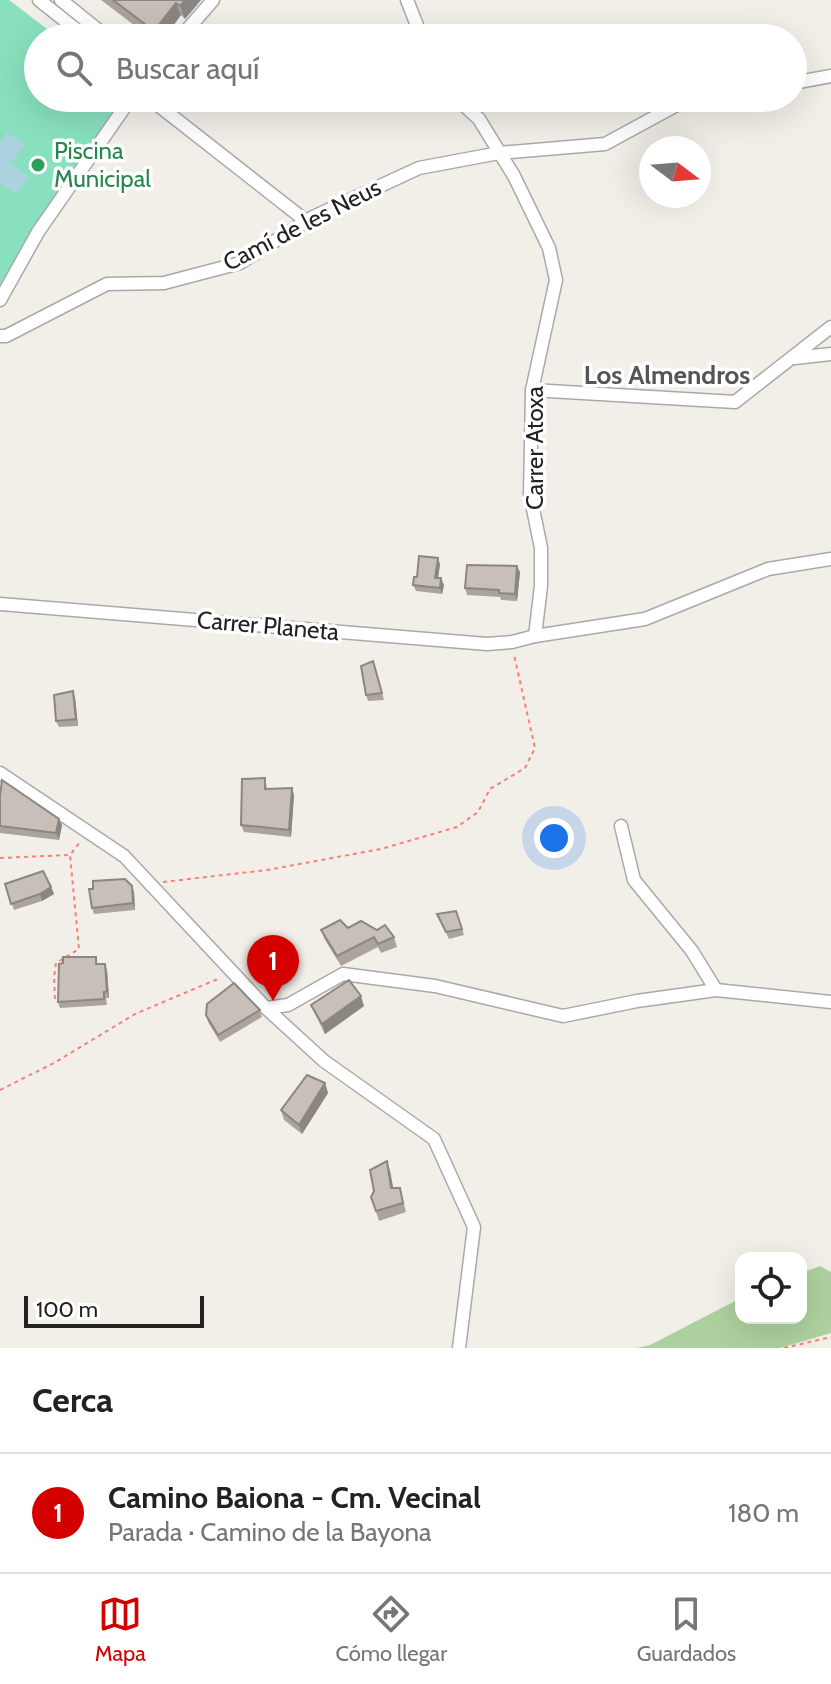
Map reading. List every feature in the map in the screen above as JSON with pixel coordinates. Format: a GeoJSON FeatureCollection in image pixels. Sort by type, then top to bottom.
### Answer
{"type":"FeatureCollection","features":[{"type":"Feature","properties":{"kind":"street"},"geometry":{"type":"LineString","coordinates":[[39,0],[69,24]]}},
{"type":"Feature","properties":{"kind":"street"},"geometry":{"type":"LineString","coordinates":[[61,0],[91,24]]}},
{"type":"Feature","properties":{"kind":"street"},"geometry":{"type":"LineString","coordinates":[[192,24],[213,0]]}},
{"type":"Feature","properties":{"kind":"street"},"geometry":{"type":"LineString","coordinates":[[407,0],[416,24]]}},
{"type":"Feature","properties":{"kind":"street"},"geometry":{"type":"LineString","coordinates":[[807,80],[831,76]]}},
{"type":"Feature","properties":{"kind":"street"},"geometry":{"type":"LineString","coordinates":[[0,300],[38,232],[121,112]]}},
{"type":"Feature","properties":{"kind":"street"},"geometry":{"type":"LineString","coordinates":[[167,112],[306,221]]}},
{"type":"Feature","properties":{"kind":"street","name":"Carrer Atoxa"},"geometry":{"type":"LineString","coordinates":[[471,112],[479,119],[514,176],[549,248],[556,280],[532,390],[530,494],[541,548],[535,636]]}},
{"type":"Feature","properties":{"kind":"street","name":"Camí de les Neus"},"geometry":{"type":"LineString","coordinates":[[0,336],[6,336],[107,284],[164,283],[240,263],[306,221],[419,168],[499,153],[605,144],[664,112]]}},
{"type":"Feature","properties":{"kind":"street"},"geometry":{"type":"LineString","coordinates":[[532,390],[735,402],[831,327]]}},
{"type":"Feature","properties":{"kind":"street"},"geometry":{"type":"LineString","coordinates":[[795,358],[831,354]]}},
{"type":"Feature","properties":{"kind":"street","name":"Carrer Planeta"},"geometry":{"type":"LineString","coordinates":[[0,604],[487,644],[645,619],[768,569],[831,559]]}},
{"type":"Feature","properties":{"kind":"street"},"geometry":{"type":"LineString","coordinates":[[0,773],[124,856],[266,1008],[324,1061],[434,1139],[474,1227],[459,1348]]}},
{"type":"Feature","properties":{"kind":"street"},"geometry":{"type":"LineString","coordinates":[[621,826],[634,880],[692,951],[716,990]]}},
{"type":"Feature","properties":{"kind":"street"},"geometry":{"type":"LineString","coordinates":[[266,1008],[288,1005],[343,974],[435,986],[563,1016],[716,990],[831,1002]]}},
{"type":"Feature","properties":{"kind":"path"},"geometry":{"type":"LineString","coordinates":[[150,883],[267,870],[381,849],[457,827],[478,812],[490,789],[525,768],[535,748],[512,642]]}},
{"type":"Feature","properties":{"kind":"path"},"geometry":{"type":"LineString","coordinates":[[55,999],[56,963],[79,949],[70,855],[89,832]]}},
{"type":"Feature","properties":{"kind":"path"},"geometry":{"type":"LineString","coordinates":[[0,858],[70,855]]}},
{"type":"Feature","properties":{"kind":"path"},"geometry":{"type":"LineString","coordinates":[[0,1090],[54,1063],[135,1014],[232,973]]}},
{"type":"Feature","properties":{"kind":"path"},"geometry":{"type":"LineString","coordinates":[[784,1348],[831,1337]]}},
{"type":"Feature","properties":{"kind":"green space","name":"Piscina Municipal"},"geometry":{"type":"Polygon","coordinates":[[[0,0],[9,0],[41,24],[24,24],[24,112],[122,112],[0,300],[0,0]]]}},
{"type":"Feature","properties":{"kind":"green space"},"geometry":{"type":"Polygon","coordinates":[[[820,1266],[831,1272],[831,1333],[780,1348],[636,1348],[650,1345],[735,1301],[735,1324],[807,1324],[807,1271],[820,1266]]]}},
{"type":"Feature","properties":{"kind":"water"},"geometry":{"type":"Polygon","coordinates":[[[7,132],[25,145],[11,163],[29,177],[16,194],[0,183],[0,142],[7,132]]]}},
{"type":"Feature","properties":{"kind":"building"},"geometry":{"type":"Polygon","coordinates":[[[113,0],[185,0],[180,6],[176,3],[160,24],[145,24],[113,0]]]}},
{"type":"Feature","properties":{"kind":"building"},"geometry":{"type":"Polygon","coordinates":[[[419,556],[438,558],[435,578],[441,578],[440,588],[413,585],[419,556]]]}},
{"type":"Feature","properties":{"kind":"building"},"geometry":{"type":"Polygon","coordinates":[[[467,565],[517,566],[515,594],[465,588],[467,565]]]}},
{"type":"Feature","properties":{"kind":"building"},"geometry":{"type":"Polygon","coordinates":[[[373,661],[382,693],[366,695],[361,666],[373,661]]]}},
{"type":"Feature","properties":{"kind":"building"},"geometry":{"type":"Polygon","coordinates":[[[73,691],[76,719],[56,721],[54,695],[73,691]]]}},
{"type":"Feature","properties":{"kind":"building"},"geometry":{"type":"Polygon","coordinates":[[[265,778],[265,789],[292,788],[289,830],[241,825],[242,779],[265,778]]]}},
{"type":"Feature","properties":{"kind":"building"},"geometry":{"type":"Polygon","coordinates":[[[2,780],[59,819],[56,833],[0,826],[2,780]]]}},
{"type":"Feature","properties":{"kind":"building"},"geometry":{"type":"Polygon","coordinates":[[[43,871],[51,887],[11,904],[5,884],[43,871]]]}},
{"type":"Feature","properties":{"kind":"building"},"geometry":{"type":"Polygon","coordinates":[[[125,879],[132,886],[133,903],[92,908],[89,889],[93,889],[93,881],[125,879]]]}},
{"type":"Feature","properties":{"kind":"building"},"geometry":{"type":"Polygon","coordinates":[[[456,911],[462,929],[446,932],[437,914],[456,911]]]}},
{"type":"Feature","properties":{"kind":"building"},"geometry":{"type":"Polygon","coordinates":[[[340,920],[348,928],[361,921],[377,930],[385,925],[394,937],[378,944],[374,937],[337,956],[321,930],[340,920]]]}},
{"type":"Feature","properties":{"kind":"building"},"geometry":{"type":"Polygon","coordinates":[[[63,957],[96,957],[96,964],[105,964],[107,991],[104,992],[104,999],[58,1002],[59,964],[63,963],[63,957]]]}},
{"type":"Feature","properties":{"kind":"building"},"geometry":{"type":"Polygon","coordinates":[[[349,980],[361,996],[322,1024],[311,1005],[349,980]]]}},
{"type":"Feature","properties":{"kind":"building"},"geometry":{"type":"Polygon","coordinates":[[[234,983],[260,1010],[218,1035],[206,1015],[207,1004],[234,983]]]}},
{"type":"Feature","properties":{"kind":"building"},"geometry":{"type":"Polygon","coordinates":[[[307,1075],[325,1083],[299,1125],[281,1110],[307,1075]]]}},
{"type":"Feature","properties":{"kind":"building"},"geometry":{"type":"Polygon","coordinates":[[[387,1161],[391,1188],[400,1188],[403,1203],[376,1211],[371,1197],[374,1191],[370,1170],[387,1161]]]}},
{"type":"Feature","properties":{"kind":"place","name":"Piscina Municipal"},"geometry":{"type":"Point","coordinates":[38,165]}},
{"type":"Feature","properties":{"kind":"place","name":"Camino Baiona - Cm. Vecinal"},"geometry":{"type":"Point","coordinates":[273,1001]}},
{"type":"Feature","properties":{"kind":"district","name":"Los Almendros"},"geometry":{"type":"Point","coordinates":[667,375]}}]}
